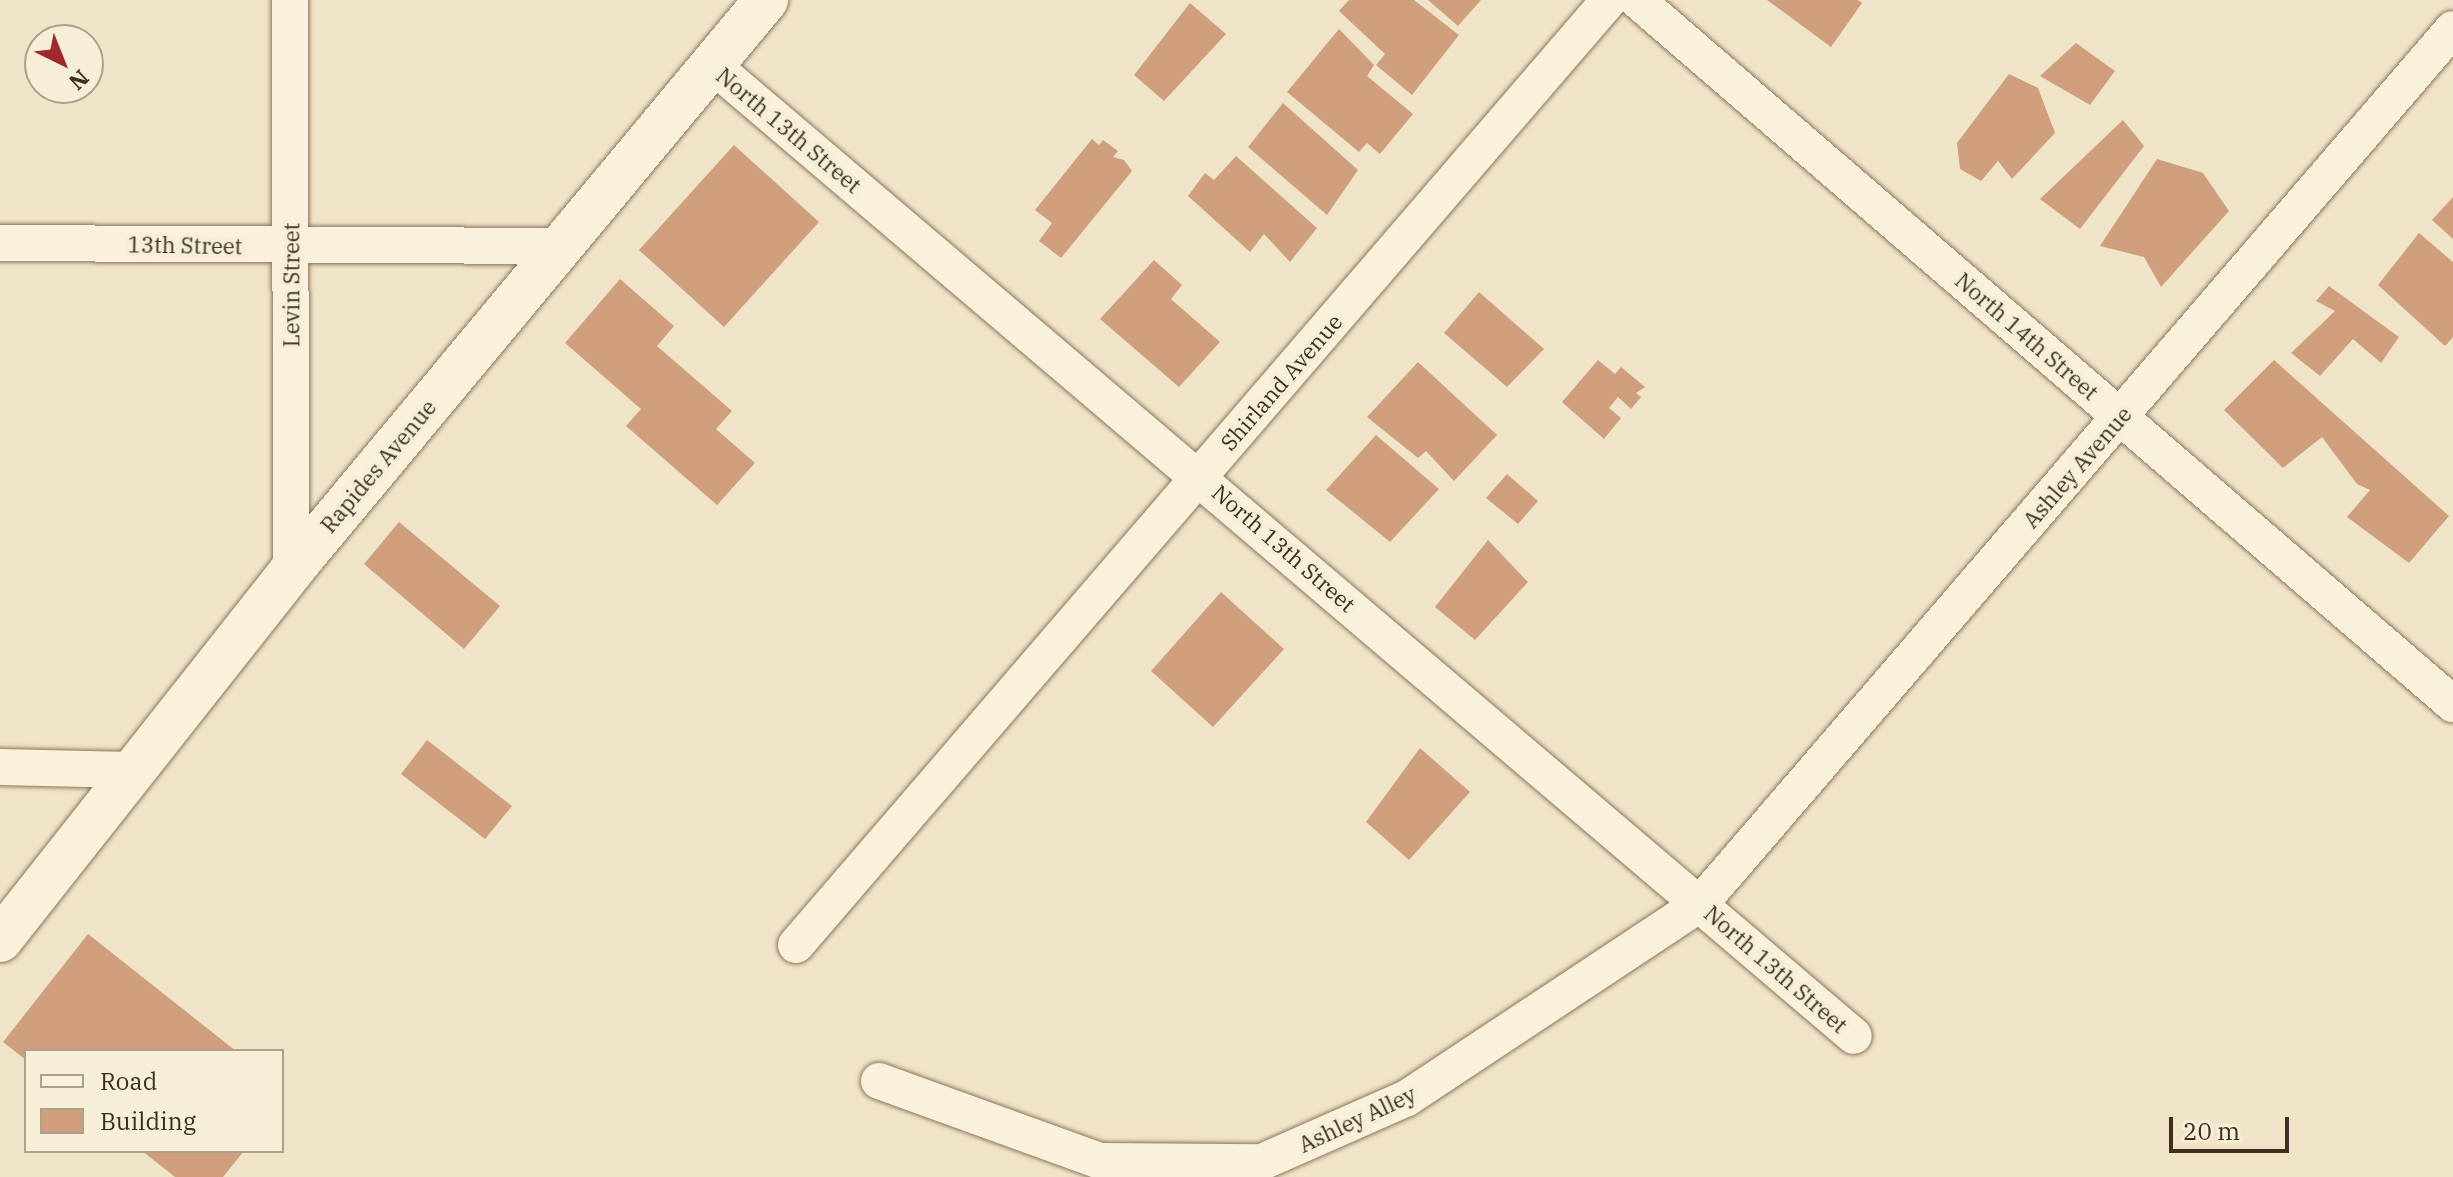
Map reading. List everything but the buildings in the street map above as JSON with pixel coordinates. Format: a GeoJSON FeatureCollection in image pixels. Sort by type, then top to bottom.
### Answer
{"type":"FeatureCollection","features":[{"type":"Feature","properties":{"kind":"main road","name":"Rapides Avenue"},"geometry":{"type":"LineString","coordinates":[[0,940],[130,770],[291,571],[766,0]]}},
{"type":"Feature","properties":{"kind":"street","name":"Levin Street"},"geometry":{"type":"LineString","coordinates":[[290,0],[291,571]]}},
{"type":"Feature","properties":{"kind":"street","name":"Shirland Avenue"},"geometry":{"type":"LineString","coordinates":[[796,945],[1609,0]]}},
{"type":"Feature","properties":{"kind":"street","name":"North 14th Street"},"geometry":{"type":"LineString","coordinates":[[1637,0],[2453,704]]}},
{"type":"Feature","properties":{"kind":"street","name":"Ashley Avenue"},"geometry":{"type":"LineString","coordinates":[[1700,904],[2453,29]]}},
{"type":"Feature","properties":{"kind":"street","name":"North 13th Street"},"geometry":{"type":"LineString","coordinates":[[711,64],[1200,476],[1854,1036]]}},
{"type":"Feature","properties":{"kind":"street","name":"13th Street"},"geometry":{"type":"LineString","coordinates":[[0,243],[291,247],[562,246]]}},
{"type":"Feature","properties":{"kind":"street"},"geometry":{"type":"LineString","coordinates":[[0,767],[130,770]]}},
{"type":"Feature","properties":{"kind":"street","name":"Ashley Alley"},"geometry":{"type":"LineString","coordinates":[[879,1081],[1100,1161],[1262,1162],[1407,1098],[1700,904]]}}]}
